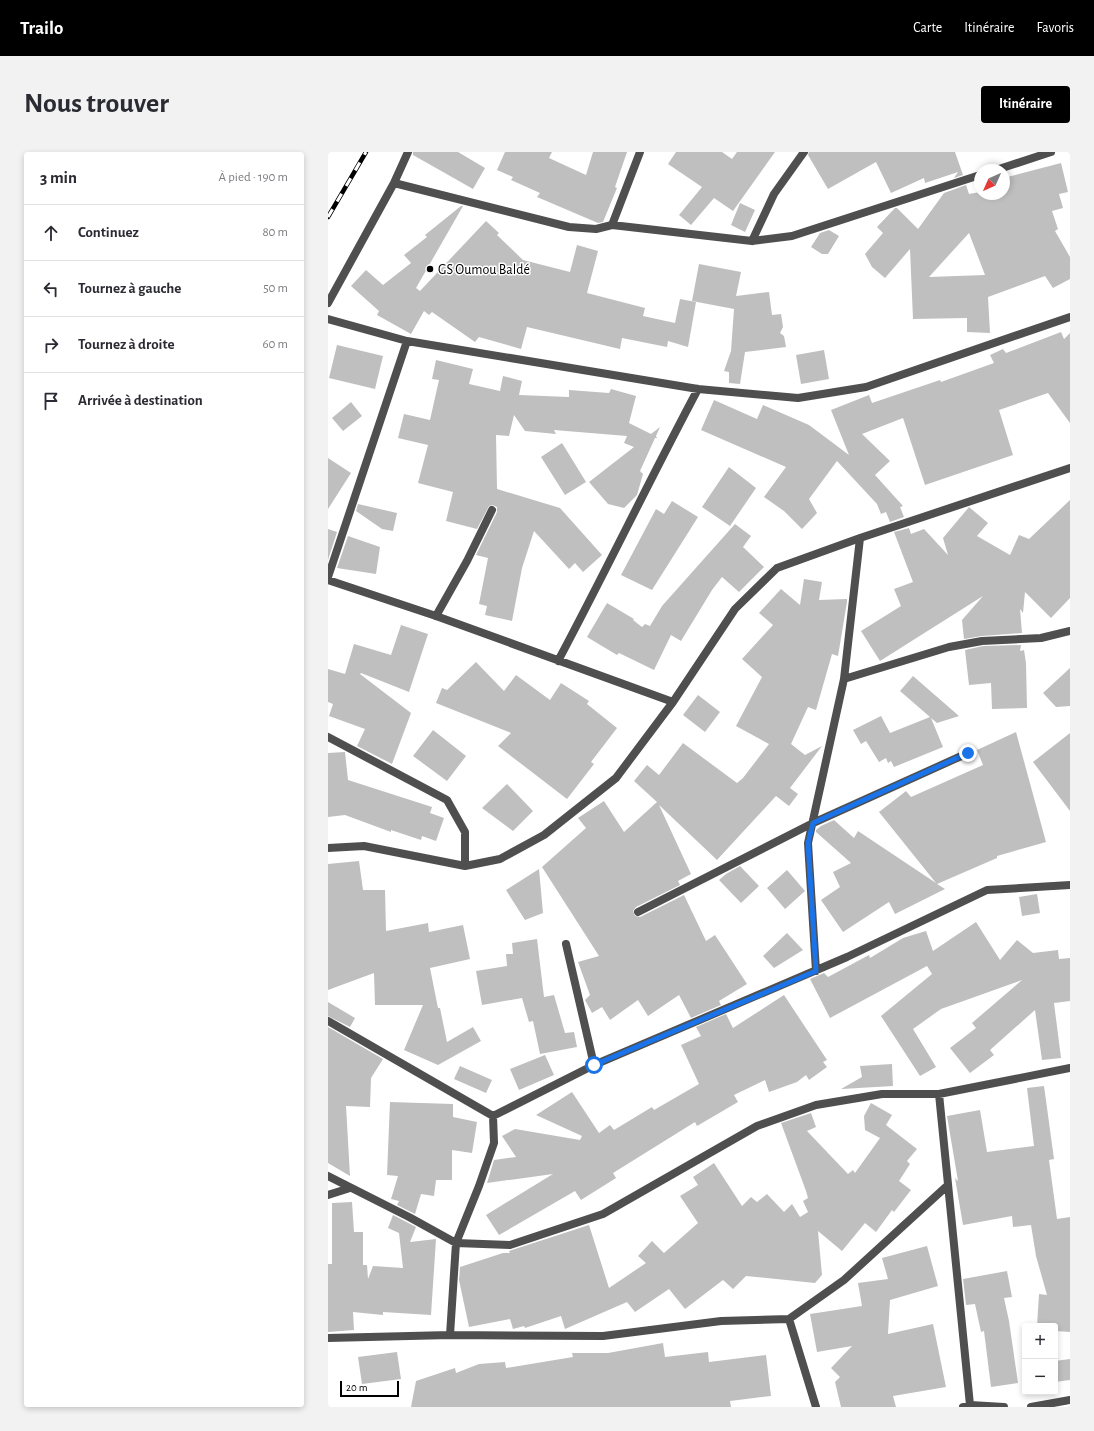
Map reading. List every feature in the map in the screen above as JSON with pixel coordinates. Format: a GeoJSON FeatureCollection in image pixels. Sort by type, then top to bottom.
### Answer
{"type":"FeatureCollection","features":[{"type":"Feature","properties":{"kind":"street"},"geometry":{"type":"LineString","coordinates":[[328,303],[394,183],[408,152]]}},
{"type":"Feature","properties":{"kind":"street"},"geometry":{"type":"LineString","coordinates":[[612,225],[640,152]]}},
{"type":"Feature","properties":{"kind":"street"},"geometry":{"type":"LineString","coordinates":[[752,241],[774,194],[804,152]]}},
{"type":"Feature","properties":{"kind":"street"},"geometry":{"type":"LineString","coordinates":[[1010,165],[1051,152]]}},
{"type":"Feature","properties":{"kind":"street"},"geometry":{"type":"LineString","coordinates":[[394,183],[569,227],[596,229],[612,225],[752,241],[792,236],[974,177]]}},
{"type":"Feature","properties":{"kind":"street"},"geometry":{"type":"LineString","coordinates":[[328,319],[407,341],[698,389],[798,398],[866,387],[1070,317]]}},
{"type":"Feature","properties":{"kind":"street"},"geometry":{"type":"LineString","coordinates":[[328,577],[407,341]]}},
{"type":"Feature","properties":{"kind":"street"},"geometry":{"type":"LineString","coordinates":[[558,661],[595,592],[653,475],[698,389]]}},
{"type":"Feature","properties":{"kind":"street"},"geometry":{"type":"LineString","coordinates":[[328,848],[364,846],[465,866],[500,859],[550,830],[616,778],[673,702],[735,609],[777,568],[860,538],[1070,468]]}},
{"type":"Feature","properties":{"kind":"street"},"geometry":{"type":"LineString","coordinates":[[436,616],[467,561],[492,510]]}},
{"type":"Feature","properties":{"kind":"street"},"geometry":{"type":"LineString","coordinates":[[816,971],[808,843],[844,679],[860,538]]}},
{"type":"Feature","properties":{"kind":"street"},"geometry":{"type":"LineString","coordinates":[[328,580],[436,616],[673,702]]}},
{"type":"Feature","properties":{"kind":"street"},"geometry":{"type":"LineString","coordinates":[[844,679],[949,647],[982,640],[1041,638],[1070,631]]}},
{"type":"Feature","properties":{"kind":"street"},"geometry":{"type":"LineString","coordinates":[[328,737],[447,800],[465,832],[465,866]]}},
{"type":"Feature","properties":{"kind":"street"},"geometry":{"type":"LineString","coordinates":[[638,912],[813,823],[968,753]]}},
{"type":"Feature","properties":{"kind":"street"},"geometry":{"type":"LineString","coordinates":[[493,1116],[594,1065],[816,971],[986,890],[1070,885]]}},
{"type":"Feature","properties":{"kind":"street"},"geometry":{"type":"LineString","coordinates":[[566,944],[594,1065]]}},
{"type":"Feature","properties":{"kind":"street"},"geometry":{"type":"LineString","coordinates":[[328,1021],[493,1116]]}},
{"type":"Feature","properties":{"kind":"street"},"geometry":{"type":"LineString","coordinates":[[328,1176],[409,1217],[456,1243],[510,1245],[603,1214],[757,1126],[816,1105],[882,1094],[939,1094],[1070,1068]]}},
{"type":"Feature","properties":{"kind":"street"},"geometry":{"type":"LineString","coordinates":[[939,1094],[966,1406],[1004,1407]]}},
{"type":"Feature","properties":{"kind":"street"},"geometry":{"type":"LineString","coordinates":[[450,1335],[456,1243],[479,1186],[494,1143],[493,1116]]}},
{"type":"Feature","properties":{"kind":"street"},"geometry":{"type":"LineString","coordinates":[[328,1338],[450,1335],[603,1336],[721,1321],[789,1319],[844,1280],[948,1185]]}},
{"type":"Feature","properties":{"kind":"street"},"geometry":{"type":"LineString","coordinates":[[328,1195],[350,1188]]}},
{"type":"Feature","properties":{"kind":"street"},"geometry":{"type":"LineString","coordinates":[[789,1319],[816,1407]]}},
{"type":"Feature","properties":{"kind":"street"},"geometry":{"type":"LineString","coordinates":[[1031,1407],[1070,1400]]}},
{"type":"Feature","properties":{"kind":"building"},"geometry":{"type":"Polygon","coordinates":[[[413,152],[458,152],[485,168],[473,189],[413,155],[413,152]]]}},
{"type":"Feature","properties":{"kind":"building"},"geometry":{"type":"Polygon","coordinates":[[[505,152],[552,152],[549,158],[586,175],[593,152],[627,152],[615,187],[617,188],[603,222],[598,223],[537,197],[540,193],[511,180],[513,177],[497,170],[505,152]]]}},
{"type":"Feature","properties":{"kind":"building"},"geometry":{"type":"Polygon","coordinates":[[[676,152],[722,152],[732,159],[737,152],[775,152],[733,211],[714,198],[691,225],[679,215],[702,187],[668,164],[676,152]]]}},
{"type":"Feature","properties":{"kind":"building"},"geometry":{"type":"Polygon","coordinates":[[[809,152],[955,152],[963,175],[954,178],[958,172],[925,183],[924,178],[891,193],[876,162],[828,189],[808,155],[809,152]]]}},
{"type":"Feature","properties":{"kind":"building"},"geometry":{"type":"Polygon","coordinates":[[[1061,163],[1068,192],[1059,194],[1063,208],[1052,211],[1058,229],[1055,231],[1070,257],[1070,279],[1053,288],[1045,276],[988,297],[990,333],[967,332],[967,318],[913,319],[910,249],[885,278],[872,267],[865,254],[883,233],[877,227],[895,208],[897,208],[918,229],[944,193],[966,185],[969,194],[974,193],[974,200],[1010,200],[1010,176],[1061,163]],[[969,233],[929,277],[985,275],[969,233]]]}},
{"type":"Feature","properties":{"kind":"building"},"geometry":{"type":"Polygon","coordinates":[[[740,203],[755,210],[745,232],[731,225],[740,203]]]}},
{"type":"Feature","properties":{"kind":"building"},"geometry":{"type":"Polygon","coordinates":[[[461,206],[463,206],[416,288],[420,291],[486,221],[499,233],[497,235],[523,260],[570,272],[577,245],[598,251],[587,293],[645,308],[643,316],[675,323],[680,299],[696,302],[688,347],[668,341],[667,347],[622,338],[620,349],[527,327],[521,349],[479,337],[475,342],[432,312],[429,315],[424,311],[411,334],[377,315],[379,311],[351,286],[366,270],[383,285],[411,263],[404,255],[427,237],[425,235],[461,206]]]}},
{"type":"Feature","properties":{"kind":"building"},"geometry":{"type":"Polygon","coordinates":[[[829,230],[839,236],[828,254],[822,254],[811,247],[820,233],[829,230]]]}},
{"type":"Feature","properties":{"kind":"building"},"geometry":{"type":"Polygon","coordinates":[[[699,264],[741,272],[736,296],[769,292],[772,315],[781,314],[783,327],[780,333],[784,336],[786,347],[745,352],[740,384],[729,383],[729,372],[724,371],[731,351],[734,309],[692,301],[699,264]]]}},
{"type":"Feature","properties":{"kind":"building"},"geometry":{"type":"Polygon","coordinates":[[[1061,332],[1064,339],[1070,333],[1070,423],[1048,393],[999,410],[1013,455],[925,485],[903,418],[862,434],[890,461],[875,475],[903,506],[900,507],[904,517],[890,522],[886,512],[881,514],[877,504],[837,461],[809,499],[817,513],[802,529],[784,511],[764,497],[786,467],[701,430],[714,400],[757,419],[763,405],[809,425],[849,455],[831,410],[869,395],[872,403],[940,380],[941,382],[994,363],[990,355],[1003,349],[1006,353],[1061,332]]]}},
{"type":"Feature","properties":{"kind":"building"},"geometry":{"type":"Polygon","coordinates":[[[337,345],[383,356],[375,389],[329,378],[337,345]]]}},
{"type":"Feature","properties":{"kind":"building"},"geometry":{"type":"Polygon","coordinates":[[[824,350],[829,379],[801,384],[796,355],[824,350]]]}},
{"type":"Feature","properties":{"kind":"building"},"geometry":{"type":"Polygon","coordinates":[[[436,360],[473,369],[469,384],[500,391],[503,376],[522,381],[519,395],[569,397],[569,390],[609,393],[611,389],[636,396],[629,423],[651,434],[660,427],[656,436],[657,438],[655,438],[640,471],[643,474],[637,495],[624,508],[608,504],[589,482],[634,447],[624,443],[627,436],[554,430],[556,434],[525,431],[514,415],[509,436],[496,435],[497,489],[560,508],[602,555],[583,572],[575,563],[569,569],[534,531],[522,568],[512,621],[485,615],[487,606],[479,604],[488,558],[476,555],[497,512],[497,507],[492,505],[489,506],[477,529],[446,521],[453,492],[418,483],[428,445],[398,438],[404,414],[430,420],[439,380],[432,379],[436,360]]]}},
{"type":"Feature","properties":{"kind":"building"},"geometry":{"type":"Polygon","coordinates":[[[351,402],[362,416],[343,431],[332,418],[351,402]]]}},
{"type":"Feature","properties":{"kind":"building"},"geometry":{"type":"Polygon","coordinates":[[[562,443],[586,482],[565,495],[541,457],[562,443]]]}},
{"type":"Feature","properties":{"kind":"building"},"geometry":{"type":"Polygon","coordinates":[[[328,458],[351,473],[328,509],[328,458]]]}},
{"type":"Feature","properties":{"kind":"building"},"geometry":{"type":"Polygon","coordinates":[[[729,467],[756,488],[730,526],[702,507],[729,467]]]}},
{"type":"Feature","properties":{"kind":"building"},"geometry":{"type":"Polygon","coordinates":[[[1070,500],[1070,598],[1051,618],[1025,592],[1023,613],[1020,609],[1022,633],[964,639],[962,620],[983,596],[880,661],[861,631],[901,606],[894,589],[913,582],[894,532],[909,528],[911,534],[924,529],[948,555],[943,538],[969,507],[988,523],[977,536],[1010,555],[1019,535],[1029,539],[1070,500]]]}},
{"type":"Feature","properties":{"kind":"building"},"geometry":{"type":"Polygon","coordinates":[[[672,501],[698,517],[652,590],[621,575],[656,509],[664,514],[672,501]]]}},
{"type":"Feature","properties":{"kind":"building"},"geometry":{"type":"Polygon","coordinates":[[[358,504],[397,513],[393,531],[382,529],[356,511],[358,504]]]}},
{"type":"Feature","properties":{"kind":"building"},"geometry":{"type":"Polygon","coordinates":[[[735,524],[751,536],[743,547],[764,567],[739,592],[722,577],[712,590],[681,641],[671,635],[654,670],[619,653],[617,655],[587,637],[607,603],[634,619],[633,620],[642,627],[645,624],[650,626],[662,606],[735,524]]]}},
{"type":"Feature","properties":{"kind":"building"},"geometry":{"type":"Polygon","coordinates":[[[328,529],[337,532],[328,560],[328,529]]]}},
{"type":"Feature","properties":{"kind":"building"},"geometry":{"type":"Polygon","coordinates":[[[348,536],[380,547],[376,574],[337,568],[348,536]]]}},
{"type":"Feature","properties":{"kind":"building"},"geometry":{"type":"Polygon","coordinates":[[[804,579],[822,582],[819,600],[847,599],[847,602],[838,656],[832,654],[816,710],[808,707],[791,744],[805,755],[822,746],[790,788],[798,794],[789,806],[776,796],[717,860],[659,805],[691,874],[678,881],[680,885],[636,907],[633,911],[635,916],[640,917],[684,895],[706,941],[715,935],[747,984],[719,1001],[721,1005],[691,1018],[679,995],[648,1016],[638,1000],[610,1020],[602,1007],[592,1013],[585,1000],[590,995],[578,962],[599,956],[542,867],[586,828],[578,818],[604,801],[624,832],[657,802],[634,781],[647,765],[659,775],[683,743],[737,783],[743,778],[769,744],[736,726],[762,677],[742,659],[773,625],[759,613],[781,589],[800,605],[804,579]]]}},
{"type":"Feature","properties":{"kind":"building"},"geometry":{"type":"Polygon","coordinates":[[[401,625],[428,634],[409,692],[361,673],[360,674],[411,713],[392,764],[357,746],[365,729],[329,716],[333,704],[328,702],[328,669],[345,674],[354,644],[391,655],[401,625]]]}},
{"type":"Feature","properties":{"kind":"building"},"geometry":{"type":"Polygon","coordinates":[[[1021,645],[1020,651],[1024,650],[1026,663],[1027,708],[992,709],[991,683],[969,685],[965,650],[983,646],[1021,645]]]}},
{"type":"Feature","properties":{"kind":"building"},"geometry":{"type":"Polygon","coordinates":[[[476,662],[504,691],[516,675],[550,700],[561,683],[589,701],[587,704],[617,728],[591,762],[594,764],[567,799],[498,746],[511,733],[436,703],[442,688],[447,690],[476,662]]]}},
{"type":"Feature","properties":{"kind":"building"},"geometry":{"type":"Polygon","coordinates":[[[1070,668],[1070,706],[1056,707],[1043,693],[1070,668]]]}},
{"type":"Feature","properties":{"kind":"building"},"geometry":{"type":"Polygon","coordinates":[[[913,676],[959,716],[937,723],[931,718],[943,747],[894,767],[891,761],[888,763],[886,758],[879,762],[866,741],[861,744],[853,730],[881,716],[890,733],[930,717],[900,691],[913,676]]]}},
{"type":"Feature","properties":{"kind":"building"},"geometry":{"type":"Polygon","coordinates":[[[698,695],[720,712],[705,732],[683,715],[698,695]]]}},
{"type":"Feature","properties":{"kind":"building"},"geometry":{"type":"Polygon","coordinates":[[[433,730],[466,756],[447,781],[413,756],[433,730]]]}},
{"type":"Feature","properties":{"kind":"building"},"geometry":{"type":"Polygon","coordinates":[[[1016,732],[1046,842],[997,856],[997,858],[937,884],[945,889],[895,914],[889,902],[843,932],[821,900],[840,887],[833,872],[851,863],[816,832],[816,830],[834,820],[854,838],[858,831],[936,883],[879,812],[906,791],[911,797],[983,765],[977,750],[1016,732]]]}},
{"type":"Feature","properties":{"kind":"building"},"geometry":{"type":"Polygon","coordinates":[[[1070,733],[1070,811],[1033,762],[1070,733]]]}},
{"type":"Feature","properties":{"kind":"building"},"geometry":{"type":"Polygon","coordinates":[[[345,752],[348,780],[432,807],[430,813],[444,818],[436,841],[422,836],[421,840],[391,830],[391,832],[345,815],[328,817],[328,753],[345,752]]]}},
{"type":"Feature","properties":{"kind":"building"},"geometry":{"type":"Polygon","coordinates":[[[507,784],[533,811],[513,831],[482,808],[507,784]]]}},
{"type":"Feature","properties":{"kind":"building"},"geometry":{"type":"Polygon","coordinates":[[[359,861],[363,890],[385,890],[386,931],[428,923],[429,932],[463,925],[470,959],[430,968],[447,1042],[473,1027],[481,1041],[438,1065],[404,1050],[423,1005],[375,1005],[374,973],[328,990],[328,864],[359,861]]]}},
{"type":"Feature","properties":{"kind":"building"},"geometry":{"type":"Polygon","coordinates":[[[740,866],[759,886],[741,903],[719,880],[740,866]]]}},
{"type":"Feature","properties":{"kind":"building"},"geometry":{"type":"Polygon","coordinates":[[[539,869],[543,913],[525,920],[506,890],[539,869]]]}},
{"type":"Feature","properties":{"kind":"building"},"geometry":{"type":"Polygon","coordinates":[[[787,870],[805,891],[785,909],[767,888],[787,870]]]}},
{"type":"Feature","properties":{"kind":"building"},"geometry":{"type":"Polygon","coordinates":[[[1037,894],[1040,913],[1022,916],[1019,897],[1037,894]]]}},
{"type":"Feature","properties":{"kind":"building"},"geometry":{"type":"Polygon","coordinates":[[[976,922],[1000,960],[1017,940],[1033,953],[1058,950],[1059,959],[1070,958],[1070,1001],[1054,1003],[1061,1058],[1042,1060],[1035,1010],[990,1050],[994,1055],[970,1073],[950,1048],[976,1028],[972,1023],[1022,980],[941,1009],[913,1029],[936,1067],[920,1076],[881,1016],[932,974],[927,966],[830,1018],[810,979],[824,973],[828,977],[869,955],[870,958],[903,938],[926,931],[933,951],[976,922]]]}},
{"type":"Feature","properties":{"kind":"building"},"geometry":{"type":"Polygon","coordinates":[[[787,933],[803,950],[774,968],[763,956],[787,933]]]}},
{"type":"Feature","properties":{"kind":"building"},"geometry":{"type":"Polygon","coordinates":[[[537,939],[544,997],[554,995],[565,1033],[574,1032],[577,1047],[540,1054],[533,1021],[529,1022],[522,998],[482,1005],[476,971],[507,966],[506,954],[513,954],[512,943],[537,939]]]}},
{"type":"Feature","properties":{"kind":"building"},"geometry":{"type":"Polygon","coordinates":[[[784,995],[827,1060],[823,1062],[827,1067],[809,1080],[806,1075],[797,1082],[769,1092],[765,1080],[734,1095],[738,1102],[697,1126],[695,1122],[613,1173],[616,1178],[581,1200],[575,1191],[499,1235],[486,1215],[553,1174],[487,1183],[494,1160],[516,1157],[502,1136],[515,1129],[580,1140],[582,1136],[536,1115],[572,1092],[599,1133],[610,1125],[614,1130],[652,1107],[654,1110],[699,1084],[681,1045],[701,1036],[696,1027],[726,1014],[733,1028],[784,995]]]}},
{"type":"Feature","properties":{"kind":"building"},"geometry":{"type":"Polygon","coordinates":[[[328,1002],[355,1018],[350,1027],[328,1016],[328,1002]]]}},
{"type":"Feature","properties":{"kind":"building"},"geometry":{"type":"Polygon","coordinates":[[[328,1027],[383,1059],[371,1078],[370,1107],[346,1106],[350,1176],[328,1163],[328,1027]]]}},
{"type":"Feature","properties":{"kind":"building"},"geometry":{"type":"Polygon","coordinates":[[[545,1055],[554,1075],[519,1090],[510,1069],[545,1055]]]}},
{"type":"Feature","properties":{"kind":"building"},"geometry":{"type":"Polygon","coordinates":[[[892,1064],[893,1086],[841,1089],[862,1077],[860,1066],[892,1064]]]}},
{"type":"Feature","properties":{"kind":"building"},"geometry":{"type":"Polygon","coordinates":[[[460,1066],[492,1080],[486,1093],[454,1079],[460,1066]]]}},
{"type":"Feature","properties":{"kind":"building"},"geometry":{"type":"Polygon","coordinates":[[[1044,1086],[1054,1159],[1049,1160],[1057,1219],[1070,1217],[1070,1332],[1058,1331],[1058,1323],[1037,1323],[1039,1294],[1047,1295],[1036,1256],[1031,1225],[1013,1227],[1012,1216],[963,1225],[955,1178],[958,1181],[947,1116],[980,1110],[987,1152],[1034,1146],[1027,1088],[1044,1086]]]}},
{"type":"Feature","properties":{"kind":"building"},"geometry":{"type":"Polygon","coordinates":[[[390,1102],[453,1104],[453,1117],[477,1122],[472,1153],[452,1150],[452,1180],[436,1180],[434,1196],[421,1194],[415,1214],[397,1205],[399,1201],[391,1199],[398,1176],[387,1175],[390,1102]]]}},
{"type":"Feature","properties":{"kind":"building"},"geometry":{"type":"Polygon","coordinates":[[[871,1103],[892,1115],[886,1125],[917,1149],[907,1161],[910,1164],[899,1181],[911,1190],[894,1212],[892,1210],[876,1232],[865,1223],[842,1251],[818,1231],[822,1275],[815,1283],[746,1276],[733,1289],[723,1280],[685,1309],[669,1289],[635,1312],[627,1302],[565,1329],[561,1316],[525,1328],[524,1326],[513,1329],[510,1319],[469,1327],[459,1280],[460,1267],[503,1253],[510,1253],[509,1251],[589,1225],[609,1288],[646,1263],[638,1256],[652,1241],[664,1253],[698,1223],[680,1196],[698,1185],[693,1177],[714,1163],[742,1206],[751,1197],[757,1202],[767,1194],[784,1212],[792,1204],[800,1217],[808,1212],[803,1201],[808,1198],[781,1123],[811,1113],[816,1127],[807,1131],[848,1174],[853,1170],[855,1173],[880,1138],[865,1130],[864,1116],[871,1103]]]}},
{"type":"Feature","properties":{"kind":"building"},"geometry":{"type":"Polygon","coordinates":[[[352,1202],[354,1232],[363,1232],[363,1265],[367,1265],[368,1279],[373,1266],[403,1268],[399,1233],[388,1228],[393,1215],[416,1227],[410,1242],[436,1239],[431,1315],[383,1312],[383,1315],[353,1312],[354,1330],[328,1332],[328,1264],[332,1264],[332,1203],[352,1202]]]}},
{"type":"Feature","properties":{"kind":"building"},"geometry":{"type":"Polygon","coordinates":[[[927,1246],[938,1286],[890,1300],[888,1334],[933,1324],[946,1387],[893,1396],[896,1407],[841,1407],[835,1382],[840,1377],[831,1368],[852,1346],[817,1352],[810,1314],[862,1306],[858,1283],[888,1279],[882,1258],[927,1246]]]}},
{"type":"Feature","properties":{"kind":"building"},"geometry":{"type":"Polygon","coordinates":[[[1007,1271],[1012,1297],[1004,1298],[1018,1383],[991,1387],[984,1331],[981,1332],[975,1304],[966,1305],[963,1279],[1007,1271]]]}},
{"type":"Feature","properties":{"kind":"building"},"geometry":{"type":"Polygon","coordinates":[[[663,1343],[665,1357],[708,1352],[709,1362],[766,1355],[771,1396],[730,1401],[731,1407],[411,1407],[416,1381],[455,1368],[456,1373],[479,1364],[505,1362],[506,1368],[573,1357],[572,1353],[608,1353],[663,1343]]]}},
{"type":"Feature","properties":{"kind":"building"},"geometry":{"type":"Polygon","coordinates":[[[397,1352],[401,1379],[362,1384],[358,1357],[397,1352]]]}},
{"type":"Feature","properties":{"kind":"building"},"geometry":{"type":"Polygon","coordinates":[[[1070,1359],[1070,1380],[1058,1382],[1058,1361],[1070,1359]]]}},
{"type":"Feature","properties":{"kind":"railway"},"geometry":{"type":"LineString","coordinates":[[328,217],[366,152]]}},
{"type":"Feature","properties":{"kind":"place","name":"GS Oumou Baldé"},"geometry":{"type":"Point","coordinates":[430,269]}},
{"type":"Feature","properties":{"kind":"route"},"geometry":{"type":"LineString","coordinates":[[594,1065],[816,971],[808,843],[813,823],[968,753]]}}]}
